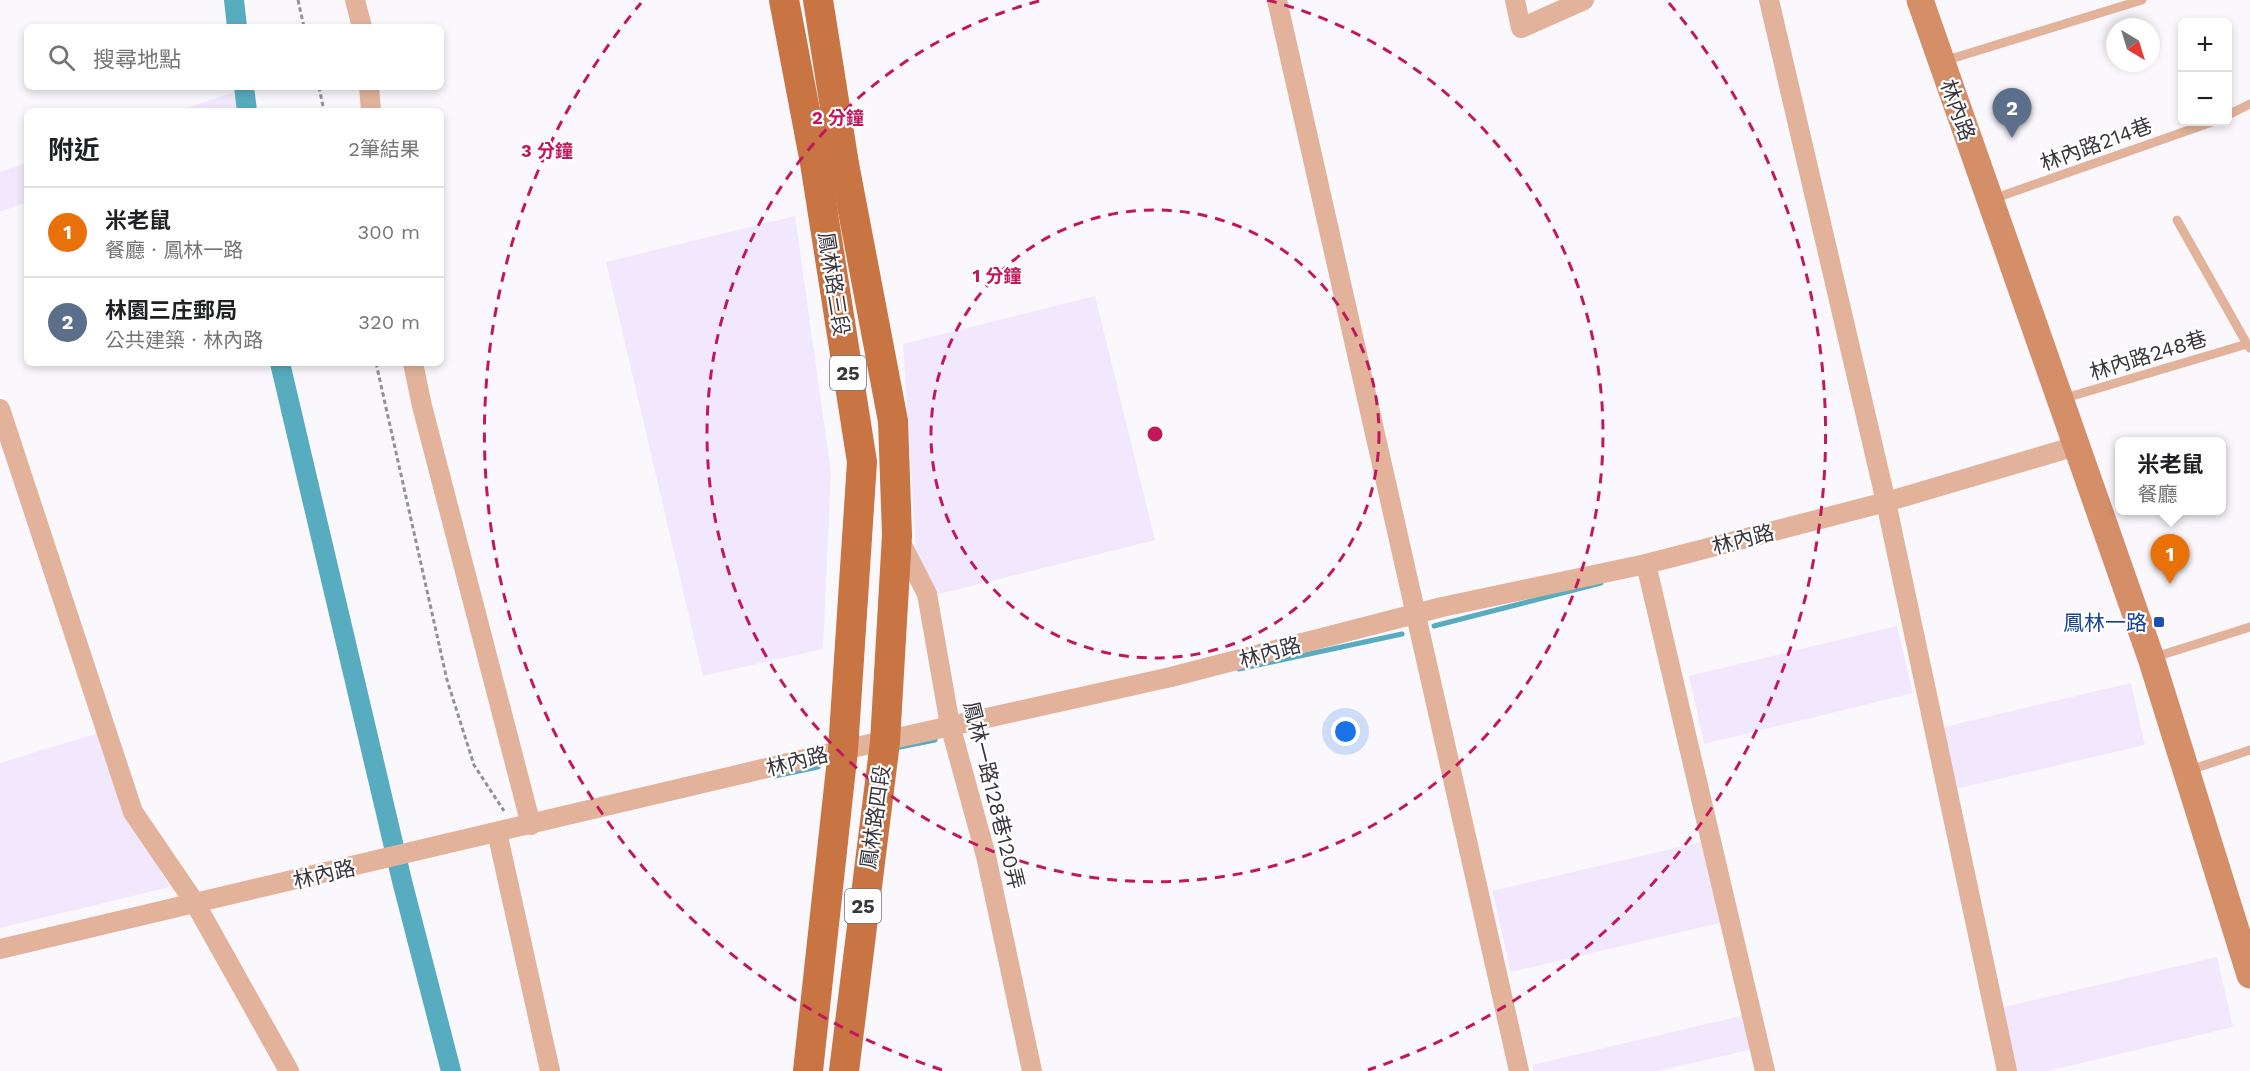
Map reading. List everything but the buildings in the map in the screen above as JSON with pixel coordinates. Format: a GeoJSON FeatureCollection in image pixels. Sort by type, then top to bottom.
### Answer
{"type":"FeatureCollection","features":[{"type":"Feature","properties":{"kind":"main road","name":"鳳林路三段"},"geometry":{"type":"LineString","coordinates":[[784,0],[815,163],[862,462],[843,750]]}},
{"type":"Feature","properties":{"kind":"main road","name":"鳳林路三段"},"geometry":{"type":"LineString","coordinates":[[818,0],[844,164],[893,421],[897,535],[885,742]]}},
{"type":"Feature","properties":{"kind":"main road","name":"鳳林路四段"},"geometry":{"type":"LineString","coordinates":[[844,1071],[885,742]]}},
{"type":"Feature","properties":{"kind":"main road","name":"鳳林路四段"},"geometry":{"type":"LineString","coordinates":[[808,1071],[843,750]]}},
{"type":"Feature","properties":{"kind":"street"},"geometry":{"type":"LineString","coordinates":[[354,0],[361,24]]}},
{"type":"Feature","properties":{"kind":"street"},"geometry":{"type":"LineString","coordinates":[[1277,0],[1519,1071]]}},
{"type":"Feature","properties":{"kind":"street"},"geometry":{"type":"LineString","coordinates":[[1515,0],[1521,28],[1584,0]]}},
{"type":"Feature","properties":{"kind":"street"},"geometry":{"type":"LineString","coordinates":[[1769,0],[1886,502],[2007,1071]]}},
{"type":"Feature","properties":{"kind":"street","name":"林內路"},"geometry":{"type":"LineString","coordinates":[[0,949],[369,864],[950,725],[1171,677],[1414,614],[1646,564],[1886,502],[2076,446],[1920,0]]}},
{"type":"Feature","properties":{"kind":"street"},"geometry":{"type":"LineString","coordinates":[[369,90],[371,108]]}},
{"type":"Feature","properties":{"kind":"street"},"geometry":{"type":"LineString","coordinates":[[414,366],[514,828],[550,1071]]}},
{"type":"Feature","properties":{"kind":"street"},"geometry":{"type":"LineString","coordinates":[[0,409],[133,812],[195,903],[289,1071]]}},
{"type":"Feature","properties":{"kind":"street"},"geometry":{"type":"LineString","coordinates":[[2076,446],[2151,658],[2250,975]]}},
{"type":"Feature","properties":{"kind":"street","name":"鳳林一路128巷120弄"},"geometry":{"type":"LineString","coordinates":[[897,535],[927,594],[950,725],[986,856],[1032,1071]]}},
{"type":"Feature","properties":{"kind":"street"},"geometry":{"type":"LineString","coordinates":[[1646,564],[1764,1071]]}},
{"type":"Feature","properties":{"kind":"lane"},"geometry":{"type":"LineString","coordinates":[[1941,62],[2142,0]]}},
{"type":"Feature","properties":{"kind":"lane"},"geometry":{"type":"LineString","coordinates":[[2232,113],[2250,104]]}},
{"type":"Feature","properties":{"kind":"lane","name":"林內路214巷"},"geometry":{"type":"LineString","coordinates":[[1991,200],[2201,126]]}},
{"type":"Feature","properties":{"kind":"lane","name":"林內路248巷"},"geometry":{"type":"LineString","coordinates":[[2060,400],[2248,346],[2178,220]]}},
{"type":"Feature","properties":{"kind":"lane"},"geometry":{"type":"LineString","coordinates":[[2151,658],[2250,627]]}},
{"type":"Feature","properties":{"kind":"lane"},"geometry":{"type":"LineString","coordinates":[[2186,771],[2250,750]]}},
{"type":"Feature","properties":{"kind":"path"},"geometry":{"type":"LineString","coordinates":[[298,0],[303,24]]}},
{"type":"Feature","properties":{"kind":"path"},"geometry":{"type":"LineString","coordinates":[[320,90],[323,108]]}},
{"type":"Feature","properties":{"kind":"path"},"geometry":{"type":"LineString","coordinates":[[377,366],[447,680],[474,765],[514,828]]}},
{"type":"Feature","properties":{"kind":"shaded area"},"geometry":{"type":"Polygon","coordinates":[[[233,92],[238,108],[187,108],[233,92]]]}},
{"type":"Feature","properties":{"kind":"shaded area"},"geometry":{"type":"Polygon","coordinates":[[[24,164],[24,203],[0,212],[0,172],[24,164]]]}},
{"type":"Feature","properties":{"kind":"shaded area"},"geometry":{"type":"Polygon","coordinates":[[[795,216],[831,472],[823,649],[703,676],[606,262],[795,216]]]}},
{"type":"Feature","properties":{"kind":"shaded area"},"geometry":{"type":"Polygon","coordinates":[[[1095,296],[1155,540],[919,599],[903,344],[1095,296]]]}},
{"type":"Feature","properties":{"kind":"shaded area"},"geometry":{"type":"Polygon","coordinates":[[[1897,626],[1913,693],[1704,744],[1689,676],[1897,626]]]}},
{"type":"Feature","properties":{"kind":"shaded area"},"geometry":{"type":"Polygon","coordinates":[[[2131,683],[2145,745],[1955,789],[1940,728],[2131,683]]]}},
{"type":"Feature","properties":{"kind":"shaded area"},"geometry":{"type":"Polygon","coordinates":[[[105,731],[141,838],[170,887],[0,928],[0,763],[105,731]]]}},
{"type":"Feature","properties":{"kind":"shaded area"},"geometry":{"type":"Polygon","coordinates":[[[1709,840],[1728,921],[1511,972],[1492,891],[1709,840]]]}},
{"type":"Feature","properties":{"kind":"shaded area"},"geometry":{"type":"Polygon","coordinates":[[[2217,957],[2233,1027],[2048,1071],[2015,1071],[2000,1008],[2217,957]]]}},
{"type":"Feature","properties":{"kind":"shaded area"},"geometry":{"type":"Polygon","coordinates":[[[1749,1014],[1757,1048],[1658,1071],[1534,1071],[1532,1065],[1749,1014]]]}},
{"type":"Feature","properties":{"kind":"waterway"},"geometry":{"type":"LineString","coordinates":[[234,0],[237,24]]}},
{"type":"Feature","properties":{"kind":"waterway"},"geometry":{"type":"LineString","coordinates":[[244,90],[247,108]]}},
{"type":"Feature","properties":{"kind":"waterway"},"geometry":{"type":"LineString","coordinates":[[281,366],[402,881],[451,1071]]}},
{"type":"Feature","properties":{"kind":"waterway"},"geometry":{"type":"LineString","coordinates":[[1434,626],[1601,583]]}},
{"type":"Feature","properties":{"kind":"waterway"},"geometry":{"type":"LineString","coordinates":[[1239,669],[1402,634]]}},
{"type":"Feature","properties":{"kind":"waterway"},"geometry":{"type":"LineString","coordinates":[[895,748],[935,740]]}},
{"type":"Feature","properties":{"kind":"waterway"},"geometry":{"type":"LineString","coordinates":[[775,776],[818,767]]}},
{"type":"Feature","properties":{"kind":"place","name":"林園三庄郵局"},"geometry":{"type":"Point","coordinates":[2012,138]}},
{"type":"Feature","properties":{"kind":"place","name":"米老鼠"},"geometry":{"type":"Point","coordinates":[2170,584]}},
{"type":"Feature","properties":{"kind":"place","name":"鳳林一路"},"geometry":{"type":"Point","coordinates":[2159,622]}}]}
